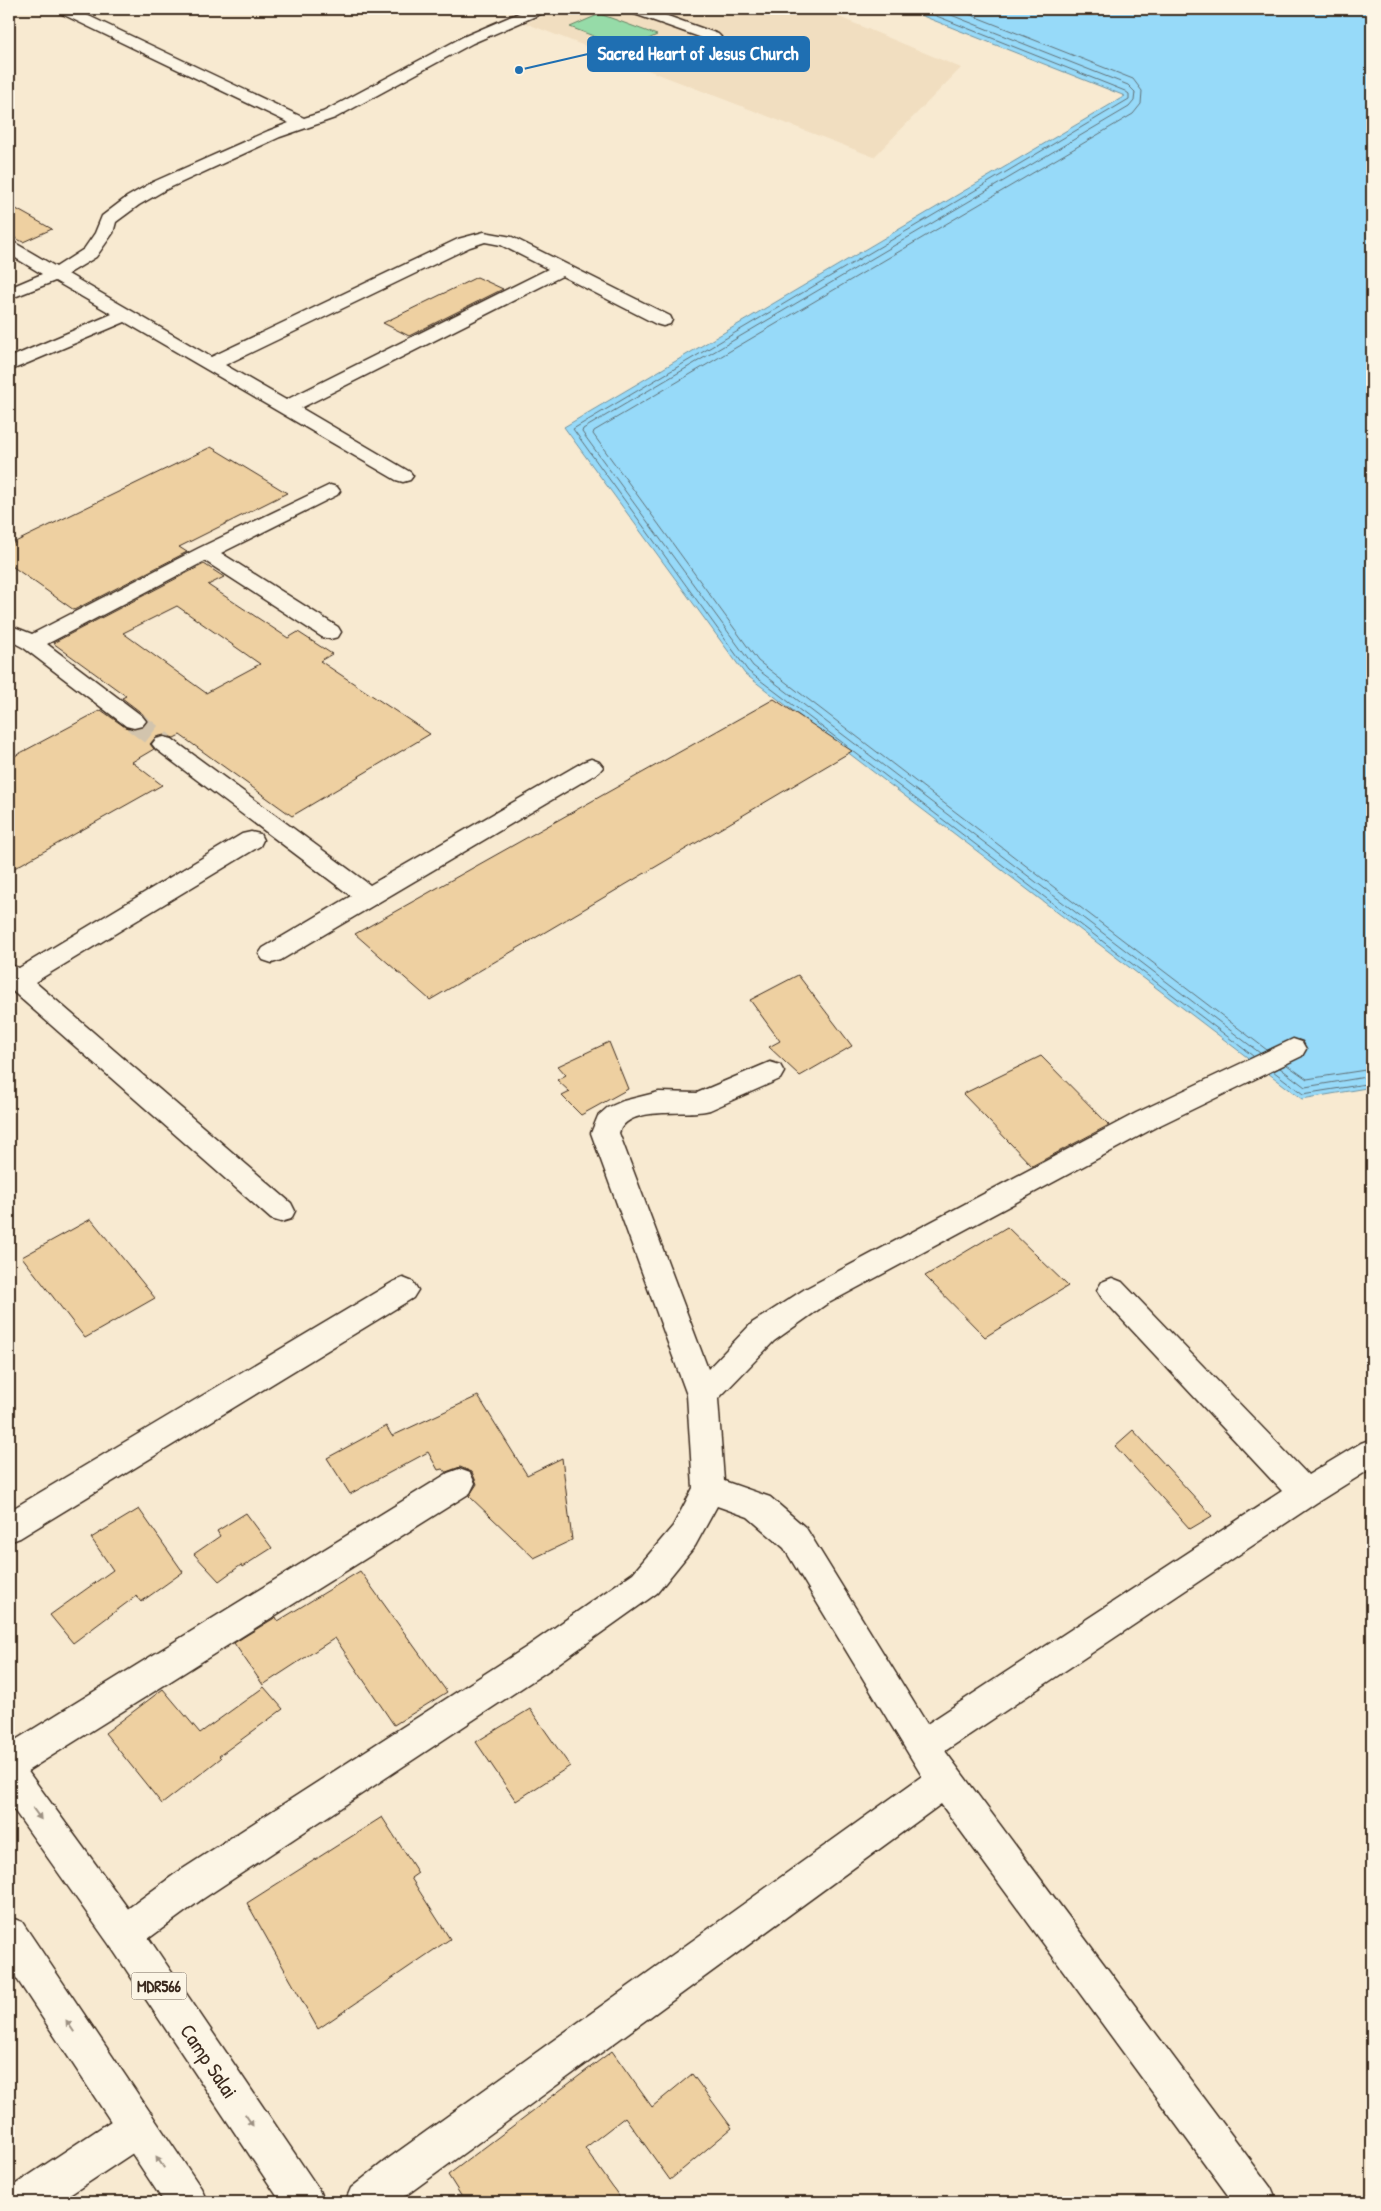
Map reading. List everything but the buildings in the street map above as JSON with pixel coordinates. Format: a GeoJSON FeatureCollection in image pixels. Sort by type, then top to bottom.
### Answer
{"type":"FeatureCollection","features":[{"type":"Feature","properties":{"kind":"street"},"geometry":{"type":"LineString","coordinates":[[63,9],[304,124]]}},
{"type":"Feature","properties":{"kind":"street"},"geometry":{"type":"LineString","coordinates":[[9,294],[56,274],[90,253],[104,233],[108,220],[133,201],[159,186],[274,134],[325,117],[483,32],[540,9]]}},
{"type":"Feature","properties":{"kind":"street"},"geometry":{"type":"LineString","coordinates":[[634,9],[713,37]]}},
{"type":"Feature","properties":{"kind":"street"},"geometry":{"type":"LineString","coordinates":[[325,117],[346,118],[358,115],[511,34]]}},
{"type":"Feature","properties":{"kind":"street"},"geometry":{"type":"LineString","coordinates":[[211,364],[464,244],[484,238],[506,241],[663,320]]}},
{"type":"Feature","properties":{"kind":"street"},"geometry":{"type":"LineString","coordinates":[[9,247],[403,476]]}},
{"type":"Feature","properties":{"kind":"street"},"geometry":{"type":"LineString","coordinates":[[286,408],[562,269]]}},
{"type":"Feature","properties":{"kind":"street"},"geometry":{"type":"LineString","coordinates":[[9,365],[126,315]]}},
{"type":"Feature","properties":{"kind":"street"},"geometry":{"type":"LineString","coordinates":[[32,643],[330,490]]}},
{"type":"Feature","properties":{"kind":"street"},"geometry":{"type":"LineString","coordinates":[[206,552],[330,632]]}},
{"type":"Feature","properties":{"kind":"street"},"geometry":{"type":"LineString","coordinates":[[9,632],[32,643],[134,721]]}},
{"type":"Feature","properties":{"kind":"street"},"geometry":{"type":"LineString","coordinates":[[164,744],[369,897]]}},
{"type":"Feature","properties":{"kind":"street"},"geometry":{"type":"LineString","coordinates":[[272,954],[591,767]]}},
{"type":"Feature","properties":{"kind":"street"},"geometry":{"type":"LineString","coordinates":[[251,840],[13,978],[281,1211]]}},
{"type":"Feature","properties":{"kind":"street"},"geometry":{"type":"LineString","coordinates":[[702,1395],[763,1332],[815,1297],[1146,1120],[1293,1049]]}},
{"type":"Feature","properties":{"kind":"street"},"geometry":{"type":"LineString","coordinates":[[124,1934],[188,1887],[529,1664],[645,1583],[684,1536],[709,1489],[702,1395],[605,1133],[608,1123],[617,1114],[633,1108],[659,1102],[700,1103],[770,1072]]}},
{"type":"Feature","properties":{"kind":"street"},"geometry":{"type":"LineString","coordinates":[[9,1528],[403,1290]]}},
{"type":"Feature","properties":{"kind":"street"},"geometry":{"type":"LineString","coordinates":[[1112,1290],[1305,1493]]}},
{"type":"Feature","properties":{"kind":"street"},"geometry":{"type":"LineString","coordinates":[[922,1747],[1305,1493],[1372,1452]]}},
{"type":"Feature","properties":{"kind":"street"},"geometry":{"type":"LineString","coordinates":[[9,1763],[459,1483]]}},
{"type":"Feature","properties":{"kind":"street"},"geometry":{"type":"LineString","coordinates":[[709,1489],[759,1508],[795,1538],[922,1747],[1257,2202]]}},
{"type":"Feature","properties":{"kind":"street","name":"Camp Salai"},"geometry":{"type":"LineString","coordinates":[[9,1774],[124,1934],[304,2202]]}},
{"type":"Feature","properties":{"kind":"street"},"geometry":{"type":"LineString","coordinates":[[365,2202],[399,2175],[945,1780]]}},
{"type":"Feature","properties":{"kind":"street"},"geometry":{"type":"LineString","coordinates":[[9,1935],[187,2202]]}},
{"type":"Feature","properties":{"kind":"street"},"geometry":{"type":"LineString","coordinates":[[24,2202],[137,2127]]}},
{"type":"Feature","properties":{"kind":"shaded area"},"geometry":{"type":"Polygon","coordinates":[[[562,9],[820,9],[961,68],[874,157],[525,23],[562,9]]]}},
{"type":"Feature","properties":{"kind":"green space"},"geometry":{"type":"Polygon","coordinates":[[[600,14],[657,35],[627,49],[570,27],[600,14]]]}},
{"type":"Feature","properties":{"kind":"water"},"geometry":{"type":"Polygon","coordinates":[[[905,9],[1372,9],[1372,1087],[1302,1099],[745,674],[564,427],[1125,96],[905,9]]]}},
{"type":"Feature","properties":{"kind":"tunnel"},"geometry":{"type":"LineString","coordinates":[[134,721],[164,744]]}},
{"type":"Feature","properties":{"kind":"place","name":"Sacred Heart of Jesus Church"},"geometry":{"type":"Point","coordinates":[519,70]}}]}
